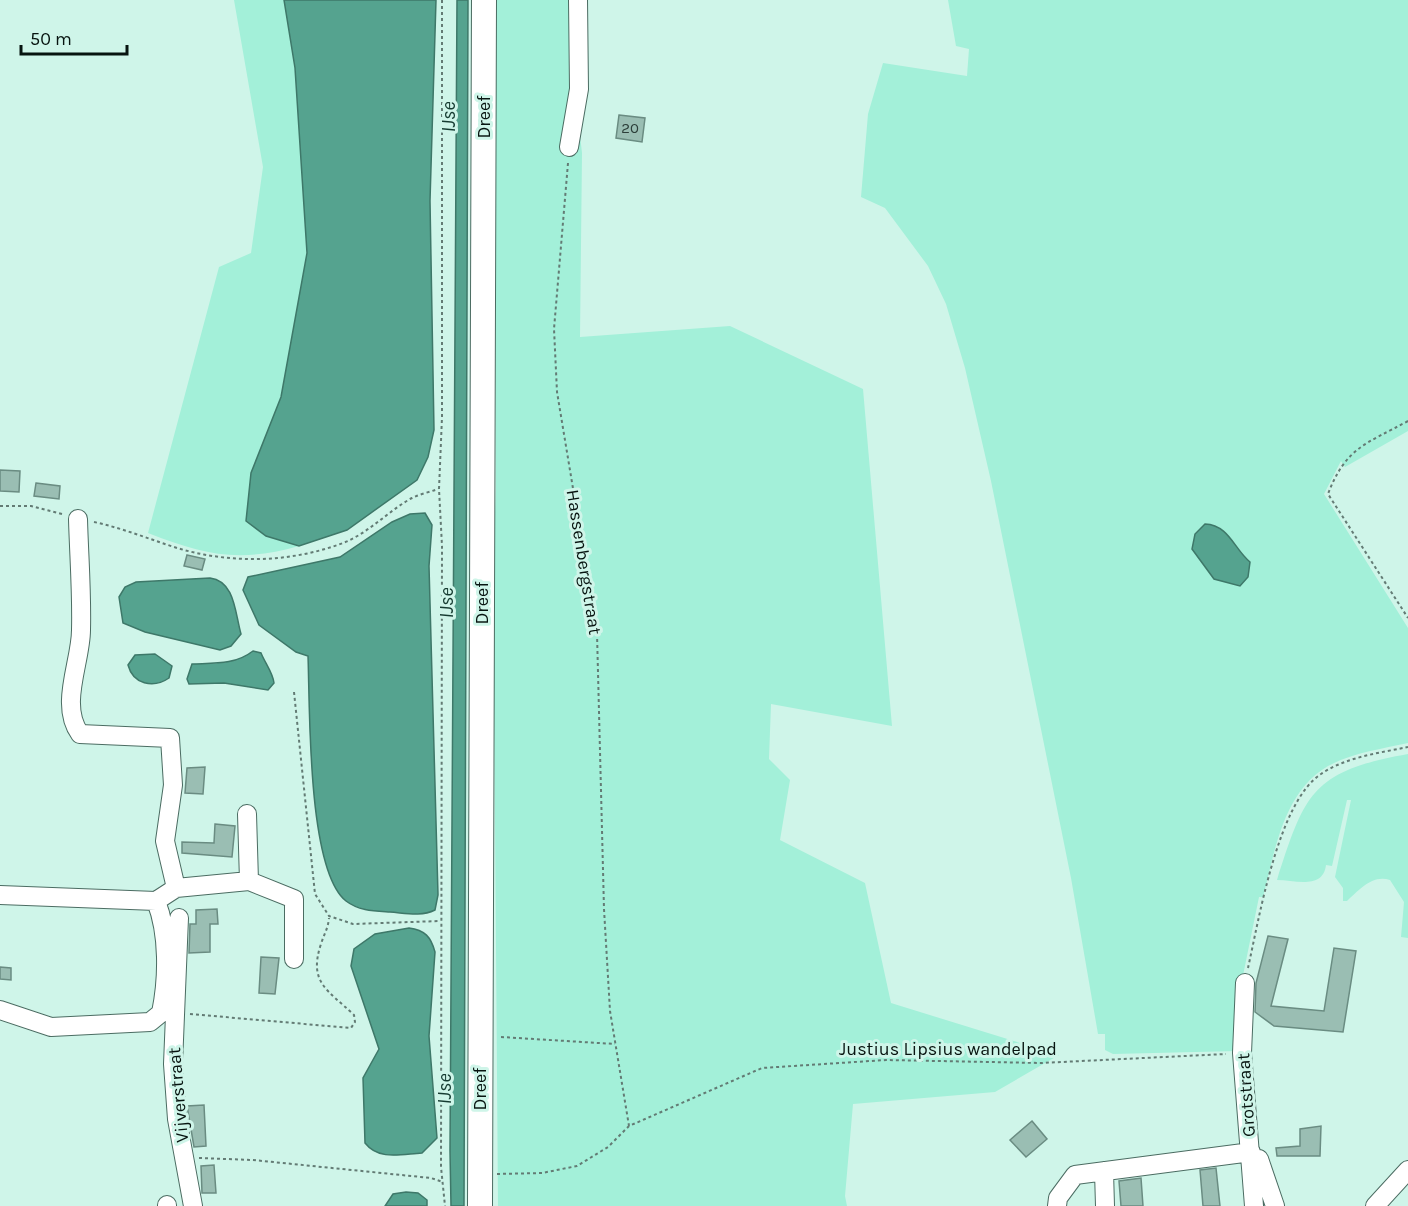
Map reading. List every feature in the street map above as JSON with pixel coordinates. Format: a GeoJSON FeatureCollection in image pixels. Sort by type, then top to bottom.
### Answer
{"type":"FeatureCollection","features":[{"type":"Feature","properties":{"kind":"main road","name":"Dreef"},"geometry":{"type":"LineString","coordinates":[[480,1206],[484,0]]}},
{"type":"Feature","properties":{"kind":"street"},"geometry":{"type":"LineString","coordinates":[[569,147],[579,89],[578,0]]}},
{"type":"Feature","properties":{"kind":"street"},"geometry":{"type":"LineString","coordinates":[[78,519],[81,632],[71,699],[75,727],[80,734],[170,738],[173,785],[165,841],[176,888]]}},
{"type":"Feature","properties":{"kind":"street"},"geometry":{"type":"LineString","coordinates":[[247,814],[249,881]]}},
{"type":"Feature","properties":{"kind":"street"},"geometry":{"type":"LineString","coordinates":[[0,895],[156,901],[176,888],[249,881],[294,899],[294,959]]}},
{"type":"Feature","properties":{"kind":"street"},"geometry":{"type":"LineString","coordinates":[[0,1011],[51,1027],[150,1022],[161,1013],[165,992],[163,919],[156,901]]}},
{"type":"Feature","properties":{"kind":"street","name":"Vijverstraat"},"geometry":{"type":"LineString","coordinates":[[179,918],[172,1064],[177,1119],[193,1206]]}},
{"type":"Feature","properties":{"kind":"street","name":"Grotstraat"},"geometry":{"type":"LineString","coordinates":[[1245,983],[1242,1053],[1254,1206]]}},
{"type":"Feature","properties":{"kind":"street"},"geometry":{"type":"LineString","coordinates":[[1057,1206],[1058,1198],[1075,1175],[1251,1152],[1260,1160],[1275,1206]]}},
{"type":"Feature","properties":{"kind":"street"},"geometry":{"type":"LineString","coordinates":[[1375,1206],[1408,1170]]}},
{"type":"Feature","properties":{"kind":"street"},"geometry":{"type":"LineString","coordinates":[[1104,1171],[1105,1206]]}},
{"type":"Feature","properties":{"kind":"path"},"geometry":{"type":"LineString","coordinates":[[442,0],[442,417],[439,489],[442,546],[440,921],[441,1167],[446,1206]]}},
{"type":"Feature","properties":{"kind":"path","name":"Hassenbergstraat"},"geometry":{"type":"LineString","coordinates":[[569,147],[554,329],[557,392],[597,633],[604,909],[615,1044],[629,1126]]}},
{"type":"Feature","properties":{"kind":"path"},"geometry":{"type":"LineString","coordinates":[[1408,421],[1358,448],[1341,464],[1328,494],[1408,618]]}},
{"type":"Feature","properties":{"kind":"path"},"geometry":{"type":"LineString","coordinates":[[151,539],[179,548],[229,558],[269,559],[302,554],[344,543],[364,532],[412,498],[439,489]]}},
{"type":"Feature","properties":{"kind":"path"},"geometry":{"type":"LineString","coordinates":[[176,1014],[205,1014],[351,1028],[354,1015],[318,980],[315,969],[321,942],[328,933],[329,916],[315,894],[294,692]]}},
{"type":"Feature","properties":{"kind":"path"},"geometry":{"type":"LineString","coordinates":[[1245,983],[1278,844],[1287,819],[1300,796],[1319,774],[1352,759],[1408,747]]}},
{"type":"Feature","properties":{"kind":"path"},"geometry":{"type":"LineString","coordinates":[[329,916],[353,924],[440,921]]}},
{"type":"Feature","properties":{"kind":"path"},"geometry":{"type":"LineString","coordinates":[[480,1036],[615,1044]]}},
{"type":"Feature","properties":{"kind":"path","name":"Justius Lipsius wandelpad"},"geometry":{"type":"LineString","coordinates":[[629,1126],[762,1068],[886,1060],[1041,1063],[1242,1053]]}},
{"type":"Feature","properties":{"kind":"path"},"geometry":{"type":"LineString","coordinates":[[480,1174],[542,1173],[577,1166],[608,1147],[629,1126]]}},
{"type":"Feature","properties":{"kind":"path"},"geometry":{"type":"LineString","coordinates":[[184,1158],[253,1160],[431,1178],[443,1182]]}},
{"type":"Feature","properties":{"kind":"shaded area"},"geometry":{"type":"Polygon","coordinates":[[[234,0],[284,0],[295,68],[307,253],[281,397],[251,473],[266,536],[299,546],[240,555],[187,547],[148,533],[219,267],[251,253],[263,167],[234,0]]]}},
{"type":"Feature","properties":{"kind":"shaded area"},"geometry":{"type":"Polygon","coordinates":[[[284,0],[436,0],[430,201],[434,430],[428,457],[417,480],[347,530],[299,546],[266,536],[246,521],[251,473],[281,397],[307,253],[295,68],[284,0]]]}},
{"type":"Feature","properties":{"kind":"shaded area"},"geometry":{"type":"Polygon","coordinates":[[[457,0],[468,0],[464,1206],[451,1206],[450,1151],[457,0]]]}},
{"type":"Feature","properties":{"kind":"shaded area"},"geometry":{"type":"Polygon","coordinates":[[[495,0],[578,0],[576,101],[582,153],[580,337],[730,326],[863,389],[892,726],[771,704],[769,759],[790,780],[780,840],[865,883],[891,1003],[1059,1055],[995,1092],[853,1104],[845,1196],[847,1206],[498,1206],[493,555],[496,491],[495,0]]]}},
{"type":"Feature","properties":{"kind":"shaded area"},"geometry":{"type":"Polygon","coordinates":[[[948,0],[1408,0],[1408,431],[1345,467],[1341,461],[1324,494],[1408,628],[1408,743],[1377,749],[1328,766],[1313,777],[1291,807],[1277,842],[1263,897],[1259,897],[1238,1000],[1237,1051],[1113,1054],[1105,1050],[1105,1034],[1098,1034],[1071,878],[991,481],[965,368],[946,304],[928,266],[885,208],[861,197],[868,114],[883,63],[967,76],[969,49],[956,46],[948,0]]]}},
{"type":"Feature","properties":{"kind":"shaded area"},"geometry":{"type":"Polygon","coordinates":[[[425,513],[432,525],[429,566],[438,895],[435,910],[424,913],[373,911],[356,907],[346,901],[333,884],[324,857],[313,786],[308,656],[296,652],[259,625],[243,590],[248,577],[340,557],[392,522],[410,514],[425,513]]]}},
{"type":"Feature","properties":{"kind":"shaded area"},"geometry":{"type":"Polygon","coordinates":[[[1205,524],[1213,525],[1226,533],[1250,562],[1248,577],[1240,586],[1214,579],[1192,549],[1195,534],[1205,524]]]}},
{"type":"Feature","properties":{"kind":"shaded area"},"geometry":{"type":"Polygon","coordinates":[[[210,578],[225,585],[233,599],[241,634],[231,646],[220,650],[145,632],[123,623],[119,597],[125,587],[136,582],[210,578]]]}},
{"type":"Feature","properties":{"kind":"shaded area"},"geometry":{"type":"Polygon","coordinates":[[[253,651],[261,653],[272,676],[274,683],[268,690],[224,683],[189,684],[187,679],[192,664],[232,661],[253,651]]]}},
{"type":"Feature","properties":{"kind":"shaded area"},"geometry":{"type":"Polygon","coordinates":[[[155,654],[172,666],[169,678],[150,684],[134,677],[128,665],[135,655],[155,654]]]}},
{"type":"Feature","properties":{"kind":"shaded area"},"geometry":{"type":"Polygon","coordinates":[[[1408,754],[1408,938],[1401,937],[1404,902],[1390,880],[1371,881],[1347,901],[1343,901],[1343,888],[1335,877],[1351,800],[1347,800],[1332,866],[1326,865],[1324,873],[1314,881],[1277,880],[1296,826],[1317,790],[1332,778],[1351,768],[1408,754]]]}},
{"type":"Feature","properties":{"kind":"shaded area"},"geometry":{"type":"Polygon","coordinates":[[[409,928],[427,935],[435,952],[429,1036],[437,1138],[422,1153],[391,1155],[377,1152],[365,1143],[363,1078],[379,1049],[351,966],[354,949],[375,934],[409,928]]]}},
{"type":"Feature","properties":{"kind":"shaded area"},"geometry":{"type":"Polygon","coordinates":[[[418,1193],[427,1200],[427,1206],[385,1206],[393,1194],[418,1193]]]}},
{"type":"Feature","properties":{"kind":"building"},"geometry":{"type":"Polygon","coordinates":[[[619,115],[645,118],[642,142],[616,138],[619,115]]]}},
{"type":"Feature","properties":{"kind":"building"},"geometry":{"type":"Polygon","coordinates":[[[0,470],[20,471],[19,492],[0,491],[0,470]]]}},
{"type":"Feature","properties":{"kind":"building"},"geometry":{"type":"Polygon","coordinates":[[[36,483],[60,486],[59,499],[34,496],[36,483]]]}},
{"type":"Feature","properties":{"kind":"building"},"geometry":{"type":"Polygon","coordinates":[[[187,555],[205,559],[202,570],[184,566],[187,555]]]}},
{"type":"Feature","properties":{"kind":"building"},"geometry":{"type":"Polygon","coordinates":[[[205,767],[203,794],[185,793],[187,768],[205,767]]]}},
{"type":"Feature","properties":{"kind":"building"},"geometry":{"type":"Polygon","coordinates":[[[215,824],[235,826],[232,857],[182,853],[182,842],[214,843],[215,824]]]}},
{"type":"Feature","properties":{"kind":"building"},"geometry":{"type":"Polygon","coordinates":[[[217,909],[218,924],[210,924],[210,952],[189,953],[190,924],[196,924],[196,910],[217,909]]]}},
{"type":"Feature","properties":{"kind":"building"},"geometry":{"type":"Polygon","coordinates":[[[1268,936],[1288,939],[1271,1006],[1324,1011],[1334,948],[1356,951],[1343,1032],[1274,1026],[1255,1012],[1256,983],[1268,936]]]}},
{"type":"Feature","properties":{"kind":"building"},"geometry":{"type":"Polygon","coordinates":[[[261,957],[279,958],[275,994],[259,993],[261,957]]]}},
{"type":"Feature","properties":{"kind":"building"},"geometry":{"type":"Polygon","coordinates":[[[0,967],[11,968],[11,980],[0,979],[0,967]]]}},
{"type":"Feature","properties":{"kind":"building"},"geometry":{"type":"Polygon","coordinates":[[[204,1105],[206,1146],[194,1147],[187,1106],[204,1105]]]}},
{"type":"Feature","properties":{"kind":"building"},"geometry":{"type":"Polygon","coordinates":[[[1032,1121],[1047,1139],[1026,1157],[1010,1140],[1032,1121]]]}},
{"type":"Feature","properties":{"kind":"building"},"geometry":{"type":"Polygon","coordinates":[[[1321,1126],[1320,1156],[1277,1156],[1276,1148],[1300,1146],[1300,1129],[1321,1126]]]}},
{"type":"Feature","properties":{"kind":"building"},"geometry":{"type":"Polygon","coordinates":[[[214,1165],[216,1193],[202,1193],[201,1166],[214,1165]]]}},
{"type":"Feature","properties":{"kind":"building"},"geometry":{"type":"Polygon","coordinates":[[[1216,1168],[1220,1206],[1203,1206],[1200,1170],[1216,1168]]]}},
{"type":"Feature","properties":{"kind":"building"},"geometry":{"type":"Polygon","coordinates":[[[1141,1178],[1143,1206],[1121,1206],[1119,1181],[1141,1178]]]}},
{"type":"Feature","properties":{"kind":"water label","name":"IJse"},"geometry":{"type":"Point","coordinates":[448,117]}},
{"type":"Feature","properties":{"kind":"water label","name":"IJse"},"geometry":{"type":"Point","coordinates":[446,603]}},
{"type":"Feature","properties":{"kind":"water label","name":"IJse"},"geometry":{"type":"Point","coordinates":[444,1089]}}]}
